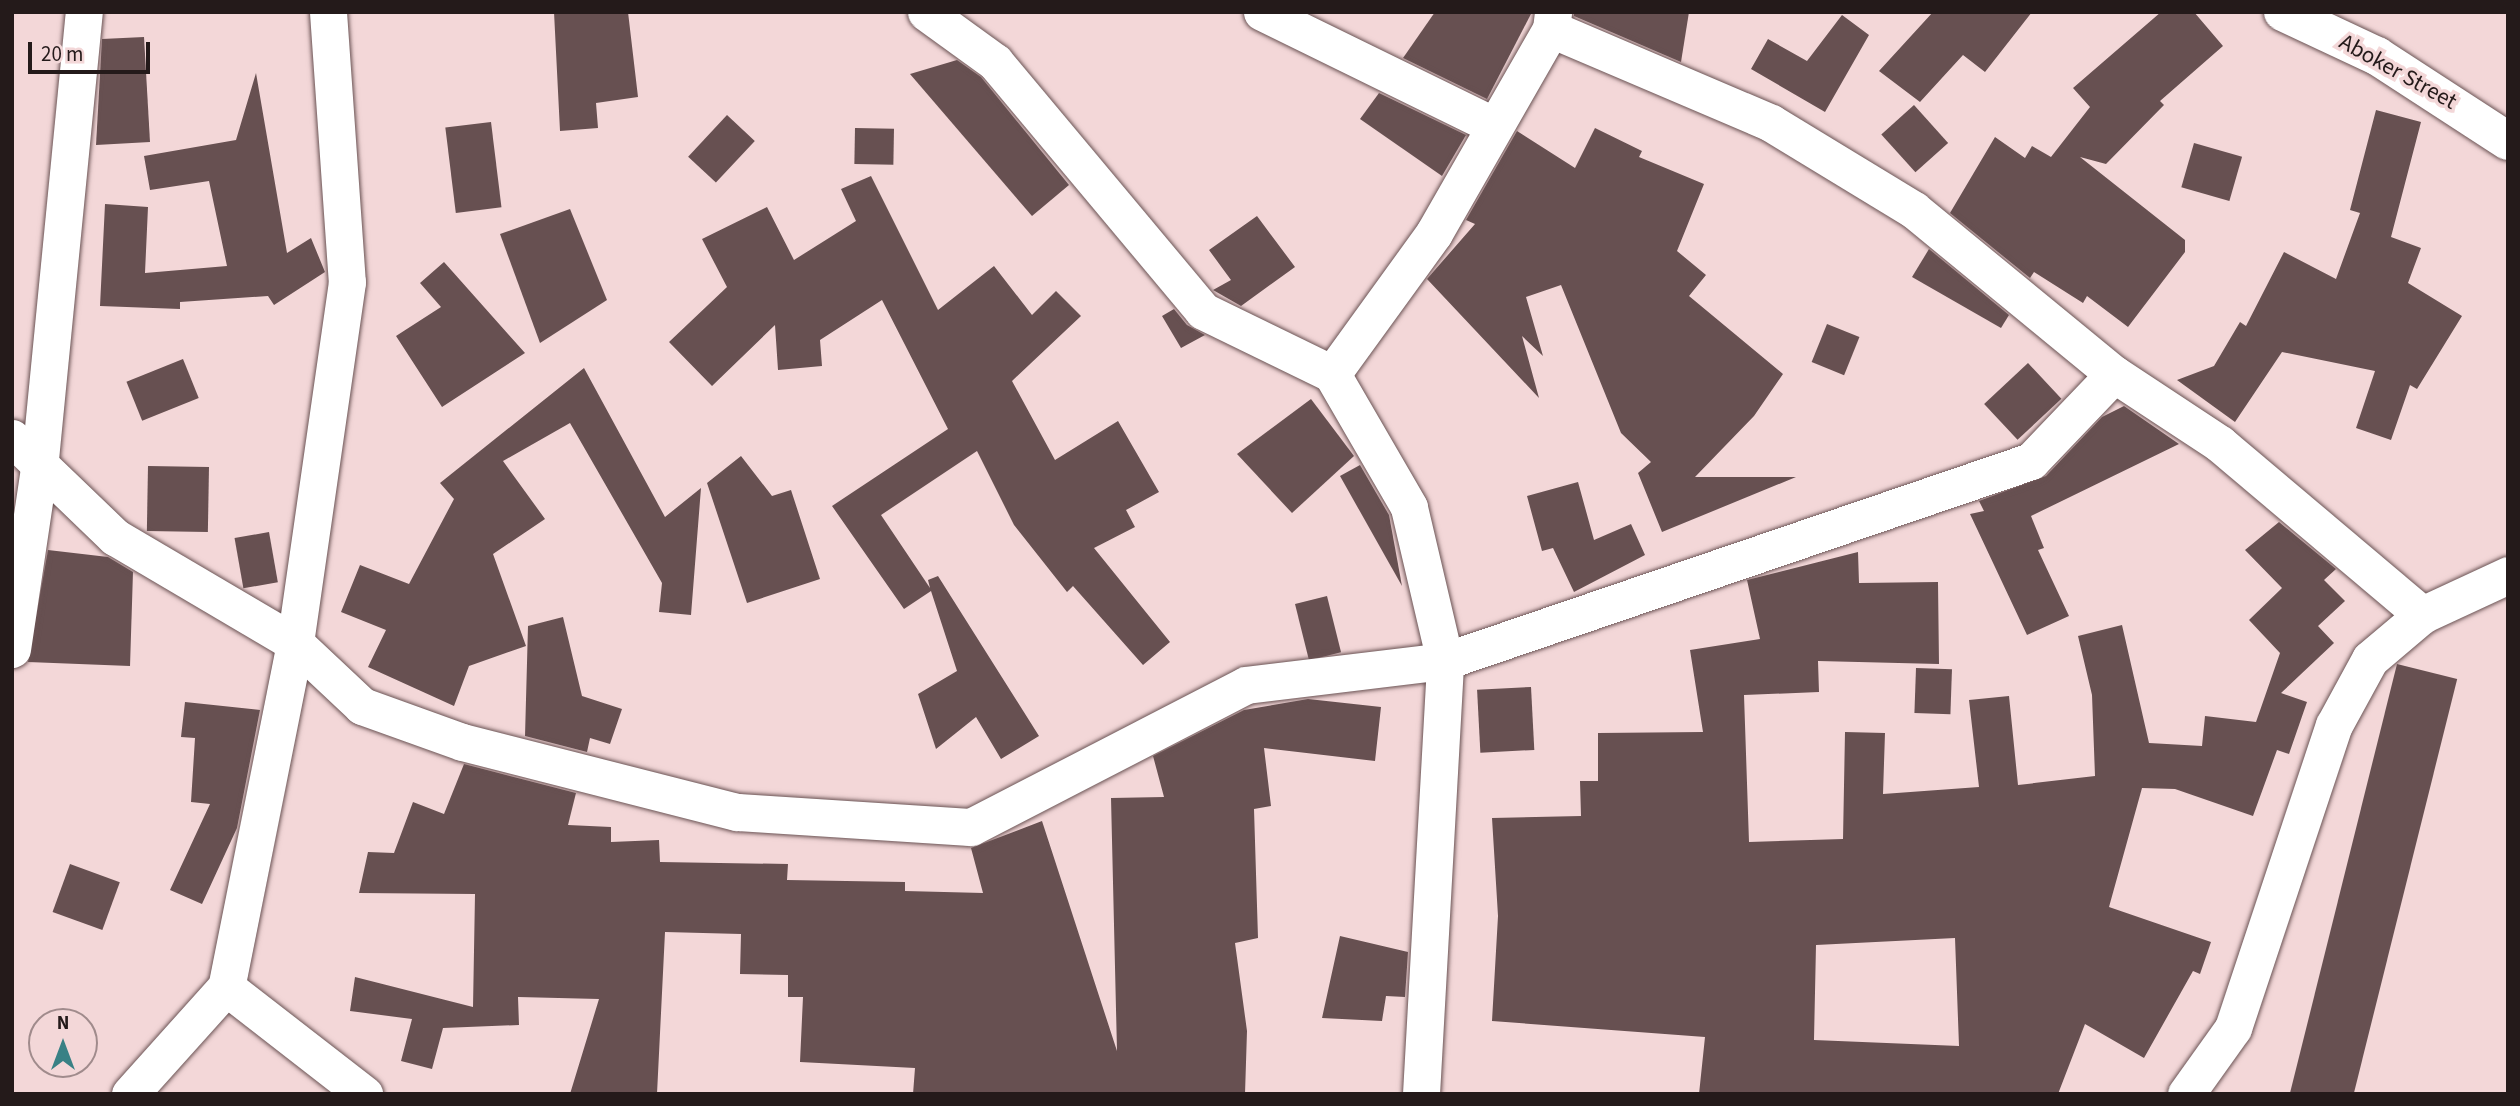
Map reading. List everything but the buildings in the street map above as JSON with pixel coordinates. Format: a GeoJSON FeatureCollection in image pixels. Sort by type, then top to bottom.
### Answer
{"type":"FeatureCollection","features":[{"type":"Feature","properties":{"kind":"main road","name":"Aboker Street"},"geometry":{"type":"LineString","coordinates":[[2283,12],[2377,56],[2508,141]]}},
{"type":"Feature","properties":{"kind":"street"},"geometry":{"type":"LineString","coordinates":[[12,649],[39,470],[84,12]]}},
{"type":"Feature","properties":{"kind":"street"},"geometry":{"type":"LineString","coordinates":[[130,1094],[226,987],[295,643],[347,282],[328,12]]}},
{"type":"Feature","properties":{"kind":"street"},"geometry":{"type":"LineString","coordinates":[[926,12],[995,62],[1203,311],[1332,374],[1409,507],[1445,661],[1421,1094]]}},
{"type":"Feature","properties":{"kind":"street"},"geometry":{"type":"LineString","coordinates":[[1262,12],[1495,127]]}},
{"type":"Feature","properties":{"kind":"street"},"geometry":{"type":"LineString","coordinates":[[1332,374],[1434,233],[1552,21],[1771,123],[1914,210],[2114,374],[2220,444],[2422,615]]}},
{"type":"Feature","properties":{"kind":"street"},"geometry":{"type":"LineString","coordinates":[[12,438],[39,470],[115,537],[295,643],[362,706],[462,742],[737,812],[971,827],[1246,685],[1445,661],[2031,461],[2114,374]]}},
{"type":"Feature","properties":{"kind":"street"},"geometry":{"type":"LineString","coordinates":[[2186,1094],[2233,1028],[2334,725],[2370,659],[2422,615],[2508,575]]}},
{"type":"Feature","properties":{"kind":"street"},"geometry":{"type":"LineString","coordinates":[[226,987],[364,1094]]}}]}
